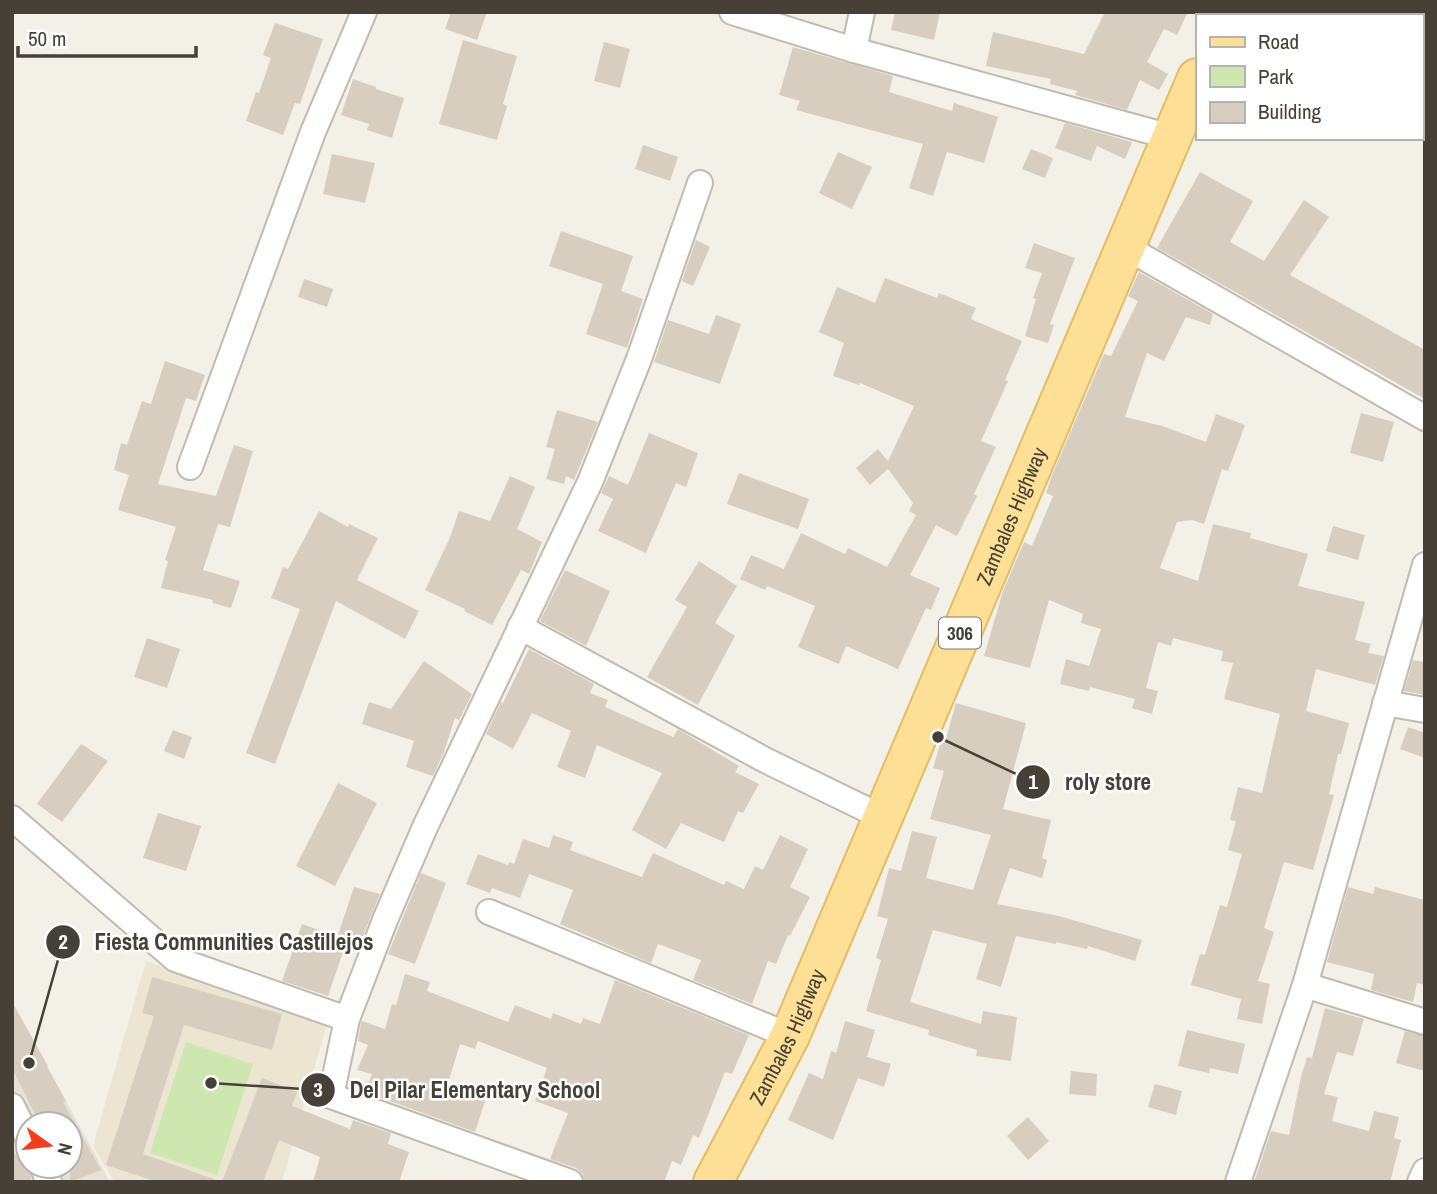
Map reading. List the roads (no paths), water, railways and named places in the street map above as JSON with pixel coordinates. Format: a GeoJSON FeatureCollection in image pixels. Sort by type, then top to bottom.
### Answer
{"type":"FeatureCollection","features":[{"type":"Feature","properties":{"kind":"main road","name":"Zambales Highway"},"geometry":{"type":"LineString","coordinates":[[713,1182],[790,1036],[1196,80]]}},
{"type":"Feature","properties":{"kind":"street"},"geometry":{"type":"LineString","coordinates":[[190,467],[313,132],[364,12]]}},
{"type":"Feature","properties":{"kind":"street"},"geometry":{"type":"LineString","coordinates":[[732,12],[855,50],[1171,137]]}},
{"type":"Feature","properties":{"kind":"street"},"geometry":{"type":"LineString","coordinates":[[855,50],[862,12]]}},
{"type":"Feature","properties":{"kind":"street"},"geometry":{"type":"LineString","coordinates":[[570,1182],[331,1097],[347,1019],[385,920],[425,827],[590,482],[639,359],[700,183]]}},
{"type":"Feature","properties":{"kind":"street"},"geometry":{"type":"LineString","coordinates":[[1124,246],[1425,418]]}},
{"type":"Feature","properties":{"kind":"street"},"geometry":{"type":"LineString","coordinates":[[1238,1182],[1305,985],[1425,565]]}},
{"type":"Feature","properties":{"kind":"street"},"geometry":{"type":"LineString","coordinates":[[520,627],[765,760],[882,817]]}},
{"type":"Feature","properties":{"kind":"street"},"geometry":{"type":"LineString","coordinates":[[1385,703],[1425,710]]}},
{"type":"Feature","properties":{"kind":"street"},"geometry":{"type":"LineString","coordinates":[[12,818],[175,959],[347,1019]]}},
{"type":"Feature","properties":{"kind":"street"},"geometry":{"type":"LineString","coordinates":[[489,912],[790,1036]]}},
{"type":"Feature","properties":{"kind":"street"},"geometry":{"type":"LineString","coordinates":[[1305,985],[1425,1022]]}},
{"type":"Feature","properties":{"kind":"street"},"geometry":{"type":"LineString","coordinates":[[1420,1182],[1425,1171]]}},
{"type":"Feature","properties":{"kind":"place","name":"roly store"},"geometry":{"type":"Point","coordinates":[938,737]}},
{"type":"Feature","properties":{"kind":"place","name":"Fiesta Communities Castillejos"},"geometry":{"type":"Point","coordinates":[29,1063]}},
{"type":"Feature","properties":{"kind":"place","name":"Del Pilar Elementary School"},"geometry":{"type":"Point","coordinates":[211,1083]}}]}
